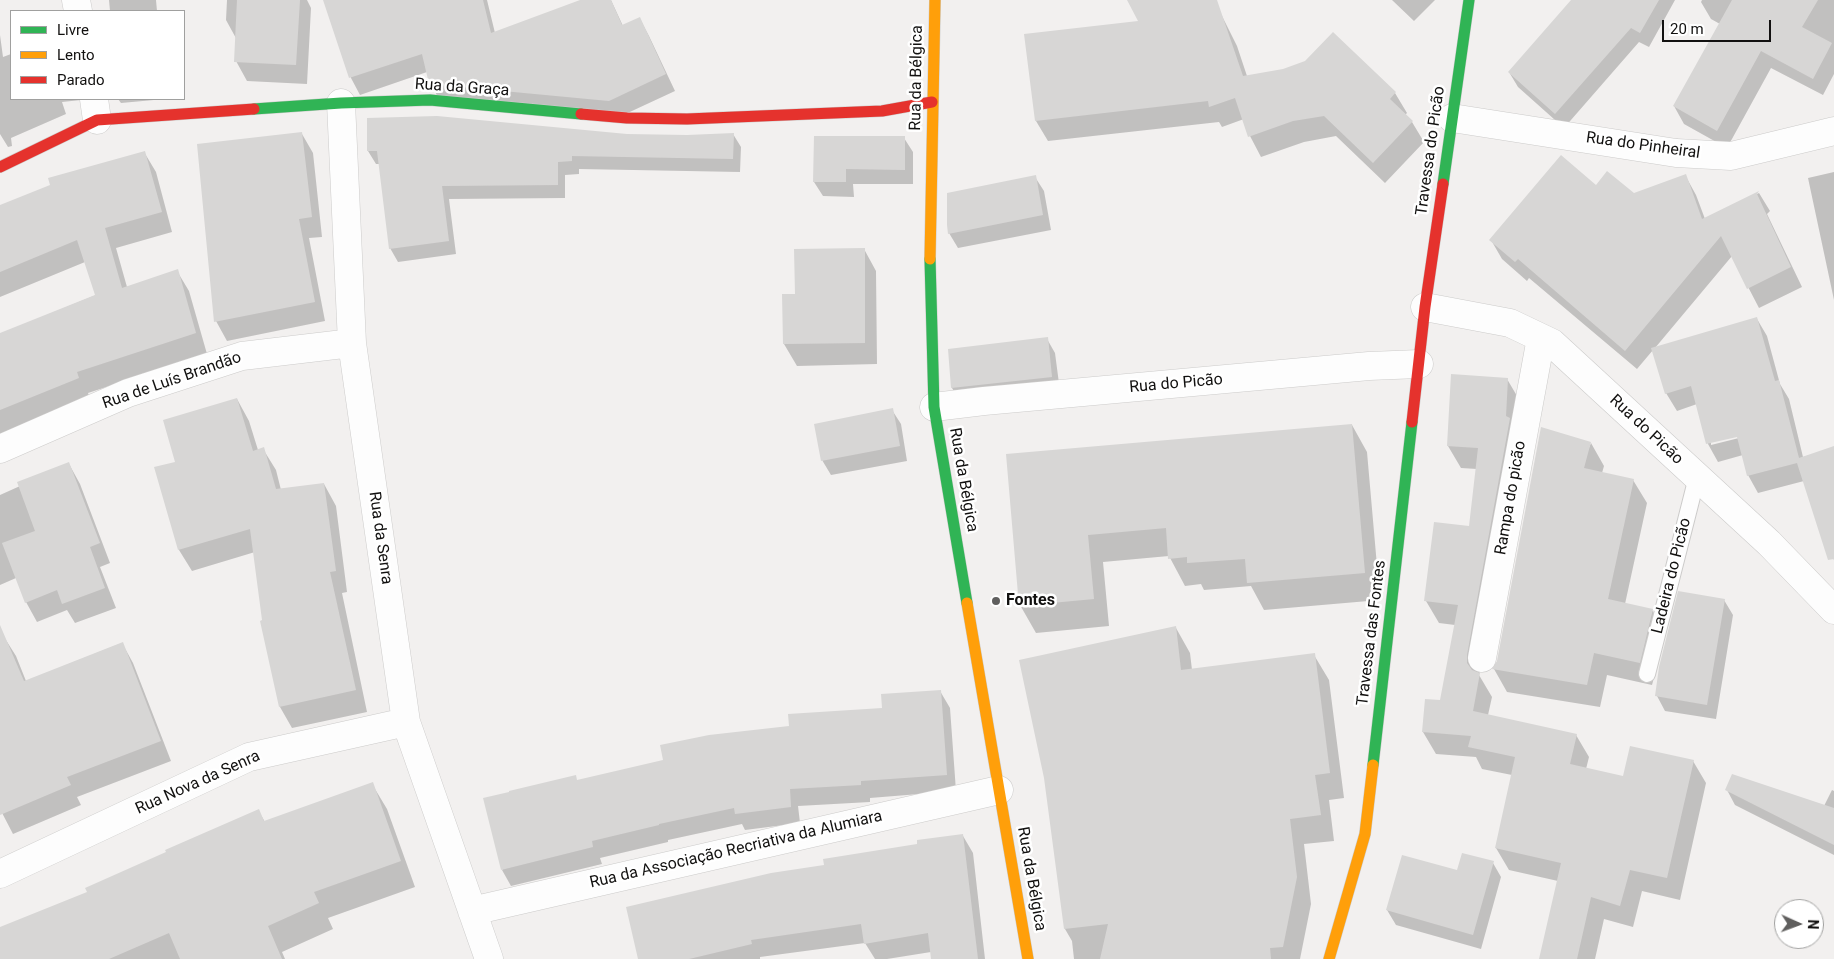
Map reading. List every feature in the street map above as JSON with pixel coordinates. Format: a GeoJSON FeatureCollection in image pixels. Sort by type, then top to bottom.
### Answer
{"type":"FeatureCollection","features":[{"type":"Feature","properties":{"kind":"street","name":"Rua da Bélgica"},"geometry":{"type":"LineString","coordinates":[[935,0],[930,278],[934,408],[1028,959]]}},
{"type":"Feature","properties":{"kind":"street","name":"Travessa do Picão"},"geometry":{"type":"LineString","coordinates":[[1425,307],[1469,0]]}},
{"type":"Feature","properties":{"kind":"street","name":"Rua da Graça"},"geometry":{"type":"LineString","coordinates":[[0,167],[96,109],[430,100],[627,118],[686,119],[882,111],[932,102]]}},
{"type":"Feature","properties":{"kind":"street","name":"Rua da Senra"},"geometry":{"type":"LineString","coordinates":[[341,103],[352,342],[406,722],[489,959]]}},
{"type":"Feature","properties":{"kind":"street","name":"Rua do Pinheiral"},"geometry":{"type":"LineString","coordinates":[[1452,118],[1676,153],[1731,156],[1834,132]]}},
{"type":"Feature","properties":{"kind":"street","name":"Rua do Picão"},"geometry":{"type":"LineString","coordinates":[[1425,307],[1510,323],[1552,344],[1769,543],[1834,610]]}},
{"type":"Feature","properties":{"kind":"street","name":"Travessa das Fontes"},"geometry":{"type":"LineString","coordinates":[[1329,959],[1365,834],[1425,307]]}},
{"type":"Feature","properties":{"kind":"street","name":"Rampa do picão"},"geometry":{"type":"LineString","coordinates":[[1482,658],[1541,338]]}},
{"type":"Feature","properties":{"kind":"street","name":"Rua de Luís Brandão"},"geometry":{"type":"LineString","coordinates":[[0,449],[128,393],[242,356],[352,342]]}},
{"type":"Feature","properties":{"kind":"street","name":"Rua do Picão"},"geometry":{"type":"LineString","coordinates":[[934,408],[984,401],[1419,364]]}},
{"type":"Feature","properties":{"kind":"street","name":"Rua Nova da Senra"},"geometry":{"type":"LineString","coordinates":[[0,874],[249,757],[406,722]]}},
{"type":"Feature","properties":{"kind":"street","name":"Rua da Associação Recriativa da Alumiara"},"geometry":{"type":"LineString","coordinates":[[472,910],[999,790]]}},
{"type":"Feature","properties":{"kind":"lane","name":"Ladeira do Picão"},"geometry":{"type":"LineString","coordinates":[[1647,674],[1697,477]]}},
{"type":"Feature","properties":{"kind":"building"},"geometry":{"type":"Polygon","coordinates":[[[237,0],[300,0],[296,65],[234,62],[237,0]]]}},
{"type":"Feature","properties":{"kind":"building"},"geometry":{"type":"Polygon","coordinates":[[[323,0],[483,0],[491,33],[580,0],[611,0],[622,25],[640,17],[666,74],[609,101],[429,84],[422,54],[349,78],[323,0]]]}},
{"type":"Feature","properties":{"kind":"building"},"geometry":{"type":"Polygon","coordinates":[[[1127,0],[1217,0],[1243,76],[1283,69],[1305,61],[1333,32],[1396,92],[1390,99],[1413,121],[1373,163],[1324,116],[1293,121],[1248,137],[1235,98],[1209,107],[1208,101],[1035,121],[1024,34],[1138,21],[1127,0]]]}},
{"type":"Feature","properties":{"kind":"building"},"geometry":{"type":"Polygon","coordinates":[[[1571,0],[1659,0],[1640,33],[1631,28],[1555,114],[1508,72],[1571,0]]]}},
{"type":"Feature","properties":{"kind":"building"},"geometry":{"type":"Polygon","coordinates":[[[1732,0],[1818,0],[1802,27],[1832,43],[1813,79],[1761,51],[1717,131],[1673,106],[1732,0]]]}},
{"type":"Feature","properties":{"kind":"building"},"geometry":{"type":"Polygon","coordinates":[[[437,116],[627,134],[687,135],[734,133],[733,159],[572,156],[572,161],[558,162],[558,185],[442,186],[449,241],[389,249],[377,151],[367,151],[367,118],[437,116]]]}},
{"type":"Feature","properties":{"kind":"building"},"geometry":{"type":"Polygon","coordinates":[[[302,132],[312,217],[299,219],[315,302],[214,322],[197,144],[302,132]]]}},
{"type":"Feature","properties":{"kind":"building"},"geometry":{"type":"Polygon","coordinates":[[[814,136],[905,136],[905,170],[846,169],[846,182],[813,182],[814,136]]]}},
{"type":"Feature","properties":{"kind":"building"},"geometry":{"type":"Polygon","coordinates":[[[145,151],[162,212],[105,228],[122,288],[178,269],[196,333],[77,372],[79,378],[0,410],[0,333],[95,295],[77,240],[0,272],[0,205],[50,185],[48,178],[145,151]]]}},
{"type":"Feature","properties":{"kind":"building"},"geometry":{"type":"Polygon","coordinates":[[[1561,155],[1596,185],[1607,171],[1634,193],[1686,174],[1702,219],[1759,191],[1757,194],[1791,267],[1747,289],[1721,236],[1625,351],[1518,259],[1515,262],[1489,240],[1561,155]]]}},
{"type":"Feature","properties":{"kind":"building"},"geometry":{"type":"Polygon","coordinates":[[[1036,175],[1043,215],[948,234],[947,193],[1036,175]]]}},
{"type":"Feature","properties":{"kind":"building"},"geometry":{"type":"Polygon","coordinates":[[[865,248],[865,343],[783,344],[782,294],[795,294],[794,249],[865,248]]]}},
{"type":"Feature","properties":{"kind":"building"},"geometry":{"type":"Polygon","coordinates":[[[1757,317],[1775,381],[1779,380],[1799,458],[1834,446],[1834,559],[1828,560],[1797,463],[1747,476],[1737,437],[1706,444],[1691,386],[1665,394],[1651,348],[1757,317]]]}},
{"type":"Feature","properties":{"kind":"building"},"geometry":{"type":"Polygon","coordinates":[[[1048,337],[1052,377],[951,388],[948,349],[1048,337]]]}},
{"type":"Feature","properties":{"kind":"building"},"geometry":{"type":"Polygon","coordinates":[[[1451,374],[1508,378],[1506,416],[1510,418],[1467,655],[1467,663],[1472,670],[1480,673],[1473,711],[1577,734],[1570,764],[1623,776],[1630,746],[1694,760],[1667,878],[1630,870],[1620,906],[1591,897],[1577,959],[1539,959],[1561,863],[1495,848],[1515,757],[1468,747],[1471,736],[1422,732],[1425,699],[1440,700],[1458,605],[1424,601],[1434,522],[1469,526],[1478,448],[1447,446],[1451,374]]]}},
{"type":"Feature","properties":{"kind":"building"},"geometry":{"type":"Polygon","coordinates":[[[237,398],[253,451],[264,447],[276,489],[324,483],[336,571],[330,572],[356,690],[279,707],[260,621],[262,620],[250,529],[178,550],[154,467],[175,462],[163,420],[237,398]]]}},
{"type":"Feature","properties":{"kind":"building"},"geometry":{"type":"Polygon","coordinates":[[[893,408],[900,446],[821,461],[814,424],[893,408]]]}},
{"type":"Feature","properties":{"kind":"building"},"geometry":{"type":"Polygon","coordinates":[[[1352,424],[1365,573],[1247,583],[1245,559],[1187,563],[1187,557],[1168,559],[1166,528],[1088,535],[1094,599],[1019,606],[1006,454],[1352,424]]]}},
{"type":"Feature","properties":{"kind":"building"},"geometry":{"type":"Polygon","coordinates":[[[1541,427],[1591,442],[1584,468],[1634,479],[1608,599],[1653,609],[1640,663],[1594,653],[1587,685],[1492,669],[1497,661],[1541,427]]]}},
{"type":"Feature","properties":{"kind":"building"},"geometry":{"type":"Polygon","coordinates":[[[69,462],[100,543],[90,547],[105,588],[62,604],[57,590],[25,603],[2,543],[35,531],[17,482],[69,462]]]}},
{"type":"Feature","properties":{"kind":"building"},"geometry":{"type":"Polygon","coordinates":[[[1678,591],[1725,599],[1707,705],[1655,696],[1659,667],[1678,591]]]}},
{"type":"Feature","properties":{"kind":"building"},"geometry":{"type":"Polygon","coordinates":[[[0,625],[24,681],[123,642],[161,741],[67,777],[71,785],[0,815],[0,625]]]}},
{"type":"Feature","properties":{"kind":"building"},"geometry":{"type":"Polygon","coordinates":[[[1176,626],[1181,670],[1315,653],[1330,773],[1315,775],[1321,815],[1290,819],[1297,877],[1283,947],[1270,948],[1271,959],[1100,959],[1108,924],[1064,929],[1044,778],[1019,660],[1176,626]]]}},
{"type":"Feature","properties":{"kind":"building"},"geometry":{"type":"Polygon","coordinates":[[[941,690],[947,775],[861,781],[861,785],[790,789],[791,807],[735,814],[734,808],[659,824],[592,841],[593,847],[501,870],[483,798],[576,775],[577,780],[663,760],[660,745],[709,735],[789,726],[788,714],[882,708],[881,694],[941,690]]]}},
{"type":"Feature","properties":{"kind":"building"},"geometry":{"type":"Polygon","coordinates":[[[1732,774],[1834,808],[1834,845],[1725,790],[1732,774]]]}},
{"type":"Feature","properties":{"kind":"building"},"geometry":{"type":"Polygon","coordinates":[[[373,782],[401,861],[314,892],[319,903],[268,926],[282,959],[180,959],[169,933],[109,959],[0,959],[0,927],[87,892],[85,888],[166,852],[165,850],[259,809],[264,821],[373,782]]]}},
{"type":"Feature","properties":{"kind":"building"},"geometry":{"type":"Polygon","coordinates":[[[963,834],[978,959],[931,959],[928,933],[864,944],[861,924],[751,940],[752,944],[689,959],[638,959],[626,907],[771,873],[824,865],[823,859],[917,844],[917,840],[963,834]]]}},
{"type":"Feature","properties":{"kind":"building"},"geometry":{"type":"Polygon","coordinates":[[[1462,853],[1494,861],[1473,935],[1386,910],[1402,855],[1457,870],[1462,853]]]}},
{"type":"Feature","properties":{"kind":"traffic: fast"},"geometry":{"type":"LineString","coordinates":[[1443,184],[1469,0]]}},
{"type":"Feature","properties":{"kind":"traffic: fast"},"geometry":{"type":"LineString","coordinates":[[254,109],[341,103],[430,100],[581,114]]}},
{"type":"Feature","properties":{"kind":"traffic: fast"},"geometry":{"type":"LineString","coordinates":[[930,259],[934,407],[967,603]]}},
{"type":"Feature","properties":{"kind":"traffic: fast"},"geometry":{"type":"LineString","coordinates":[[1373,765],[1412,422]]}},
{"type":"Feature","properties":{"kind":"traffic: slow"},"geometry":{"type":"LineString","coordinates":[[930,259],[935,0]]}},
{"type":"Feature","properties":{"kind":"traffic: slow"},"geometry":{"type":"LineString","coordinates":[[967,603],[1028,959]]}},
{"type":"Feature","properties":{"kind":"traffic: slow"},"geometry":{"type":"LineString","coordinates":[[1329,959],[1365,834],[1373,765]]}},
{"type":"Feature","properties":{"kind":"traffic: jam"},"geometry":{"type":"LineString","coordinates":[[581,114],[627,118],[687,119],[882,111],[932,102]]}},
{"type":"Feature","properties":{"kind":"traffic: jam"},"geometry":{"type":"LineString","coordinates":[[0,167],[97,120],[254,109]]}},
{"type":"Feature","properties":{"kind":"traffic: jam"},"geometry":{"type":"LineString","coordinates":[[1412,422],[1425,307],[1443,184]]}},
{"type":"Feature","properties":{"kind":"place","name":"Fontes"},"geometry":{"type":"Point","coordinates":[996,601]}}]}
